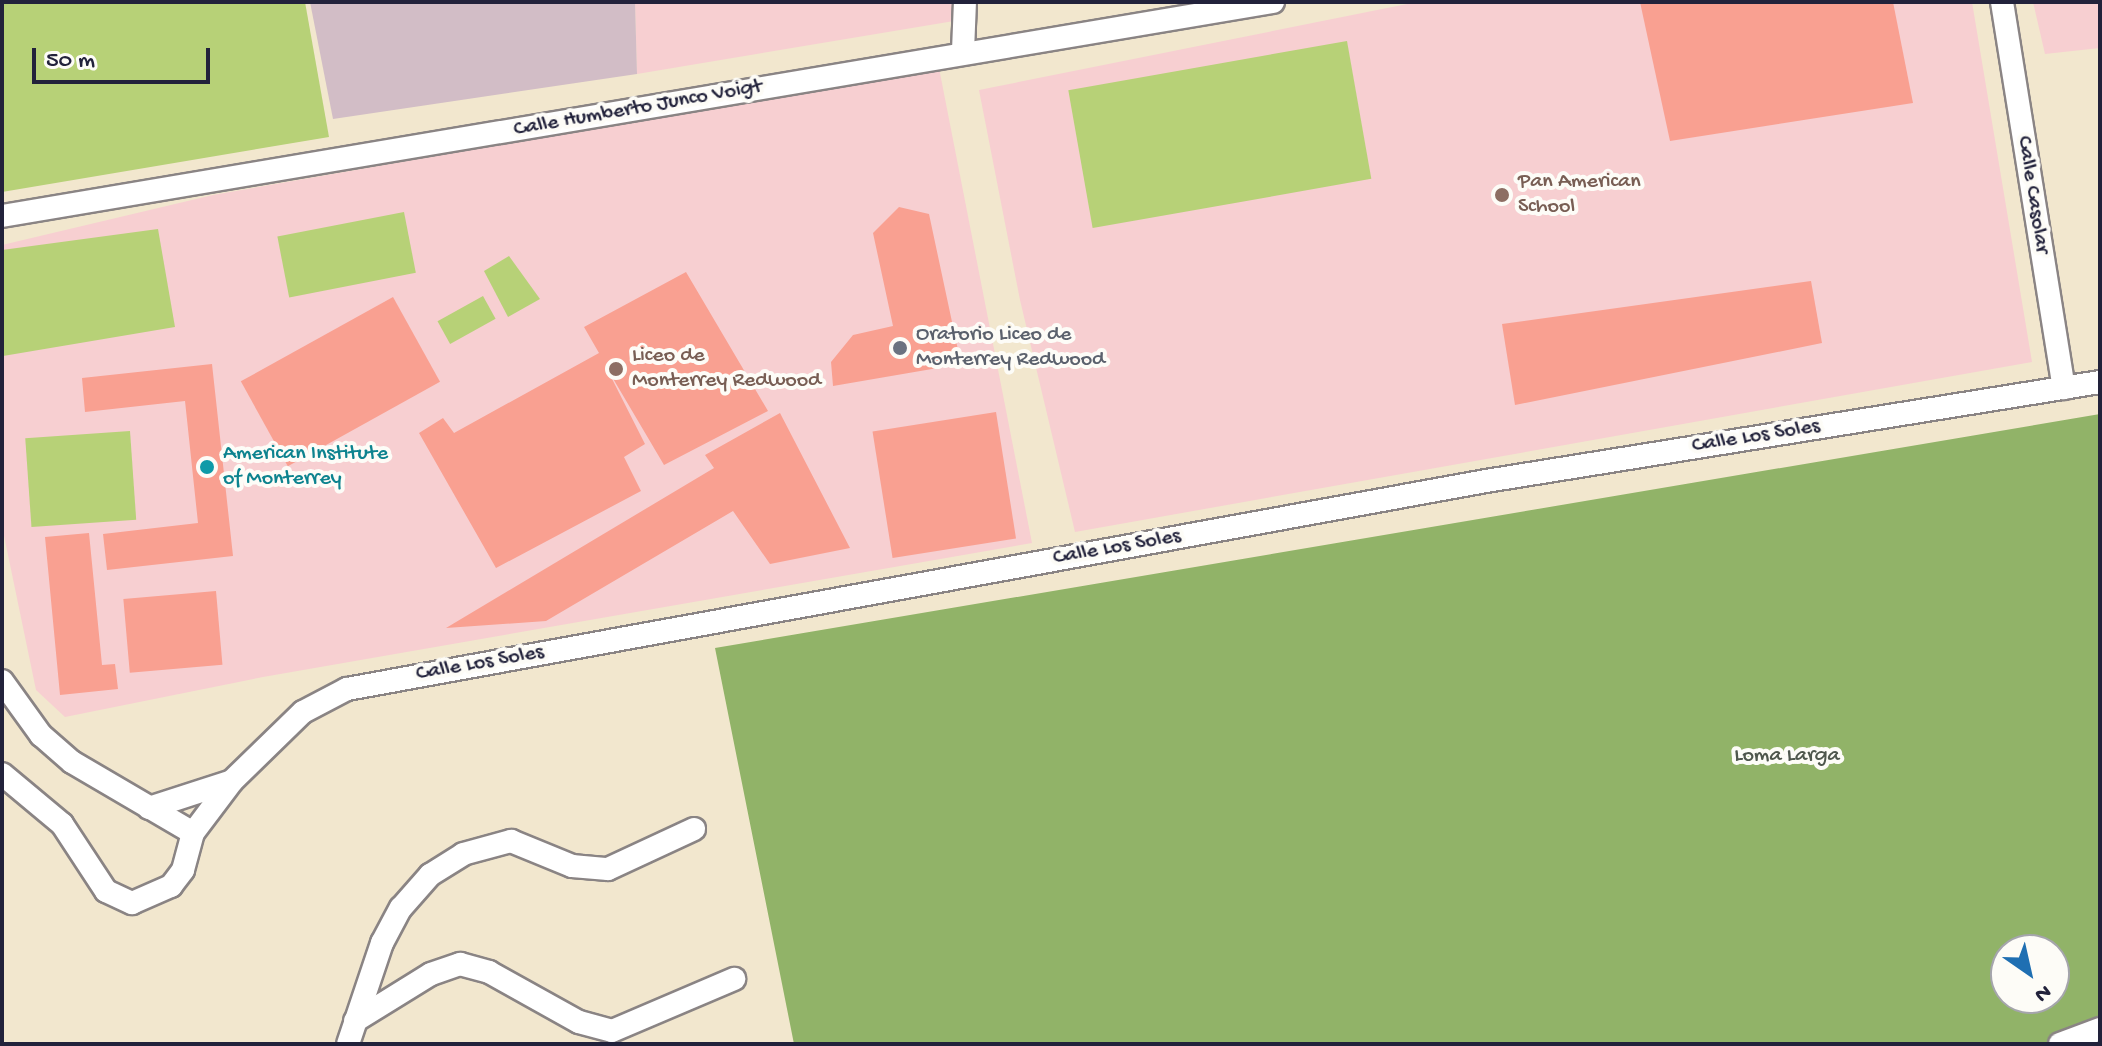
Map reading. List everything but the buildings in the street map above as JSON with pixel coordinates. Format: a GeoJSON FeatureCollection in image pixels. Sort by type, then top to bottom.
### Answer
{"type":"FeatureCollection","features":[{"type":"Feature","properties":{"kind":"street"},"geometry":{"type":"LineString","coordinates":[[963,51],[965,2]]}},
{"type":"Feature","properties":{"kind":"street","name":"Calle Humberto Junco Voigt"},"geometry":{"type":"LineString","coordinates":[[8,216],[578,121],[963,51],[1273,2]]}},
{"type":"Feature","properties":{"kind":"street","name":"Calle Casolar"},"geometry":{"type":"LineString","coordinates":[[2002,2],[2064,388]]}},
{"type":"Feature","properties":{"kind":"street","name":"Calle Los Soles"},"geometry":{"type":"LineString","coordinates":[[193,833],[232,781],[303,712],[347,689],[1486,481],[2100,382]]}},
{"type":"Feature","properties":{"kind":"street"},"geometry":{"type":"LineString","coordinates":[[2,681],[41,735],[72,762],[193,833],[183,870],[171,886],[145,900],[118,900],[95,878],[62,824],[2,774]]}},
{"type":"Feature","properties":{"kind":"street"},"geometry":{"type":"LineString","coordinates":[[149,808],[232,781]]}},
{"type":"Feature","properties":{"kind":"street"},"geometry":{"type":"LineString","coordinates":[[348,1044],[382,943],[401,908],[430,875],[463,854],[511,841],[572,866],[608,869],[694,829]]}},
{"type":"Feature","properties":{"kind":"street"},"geometry":{"type":"LineString","coordinates":[[355,1021],[431,974],[460,964],[489,972],[579,1022],[612,1031],[734,979]]}},
{"type":"Feature","properties":{"kind":"street"},"geometry":{"type":"LineString","coordinates":[[2060,1044],[2100,1029]]}},
{"type":"Feature","properties":{"kind":"shaded area"},"geometry":{"type":"Polygon","coordinates":[[[310,2],[635,2],[637,74],[333,119],[310,2]]]}},
{"type":"Feature","properties":{"kind":"shaded area"},"geometry":{"type":"Polygon","coordinates":[[[635,2],[953,2],[954,21],[637,74],[635,2]]]}},
{"type":"Feature","properties":{"kind":"shaded area","name":"Pan American School"},"geometry":{"type":"Polygon","coordinates":[[[1417,2],[1972,2],[2032,362],[1075,532],[1020,300],[979,90],[1417,2]]]}},
{"type":"Feature","properties":{"kind":"shaded area"},"geometry":{"type":"Polygon","coordinates":[[[2033,2],[2100,2],[2100,48],[2045,54],[2033,2]]]}},
{"type":"Feature","properties":{"kind":"shaded area","name":"Liceo de Monterrey Redwood"},"geometry":{"type":"Polygon","coordinates":[[[939,68],[1032,543],[263,677],[65,717],[36,690],[2,526],[2,245],[213,195],[939,68]]]}},
{"type":"Feature","properties":{"kind":"green space"},"geometry":{"type":"Polygon","coordinates":[[[2,2],[305,2],[329,137],[2,192],[2,2]]]}},
{"type":"Feature","properties":{"kind":"green space"},"geometry":{"type":"Polygon","coordinates":[[[1347,41],[1371,179],[1093,228],[1068,90],[1347,41]]]}},
{"type":"Feature","properties":{"kind":"green space"},"geometry":{"type":"Polygon","coordinates":[[[404,212],[416,273],[289,297],[277,237],[404,212]]]}},
{"type":"Feature","properties":{"kind":"green space"},"geometry":{"type":"Polygon","coordinates":[[[158,229],[175,327],[3,356],[2,250],[158,229]]]}},
{"type":"Feature","properties":{"kind":"green space"},"geometry":{"type":"Polygon","coordinates":[[[509,256],[540,299],[508,317],[484,271],[509,256]]]}},
{"type":"Feature","properties":{"kind":"green space"},"geometry":{"type":"Polygon","coordinates":[[[483,296],[496,319],[450,344],[438,321],[483,296]]]}},
{"type":"Feature","properties":{"kind":"green space","name":"Loma Larga"},"geometry":{"type":"Polygon","coordinates":[[[2100,414],[2100,1044],[794,1044],[715,648],[2100,414]]]}},
{"type":"Feature","properties":{"kind":"green space"},"geometry":{"type":"Polygon","coordinates":[[[130,431],[136,520],[31,527],[25,438],[130,431]]]}},
{"type":"Feature","properties":{"kind":"place","name":"Pan American School"},"geometry":{"type":"Point","coordinates":[1502,195]}},
{"type":"Feature","properties":{"kind":"place","name":"Oratorio Liceo de Monterrey Redwood"},"geometry":{"type":"Point","coordinates":[900,348]}},
{"type":"Feature","properties":{"kind":"place","name":"Liceo de Monterrey Redwood"},"geometry":{"type":"Point","coordinates":[616,369]}},
{"type":"Feature","properties":{"kind":"place","name":"American Institute of Monterrey"},"geometry":{"type":"Point","coordinates":[207,467]}}]}
